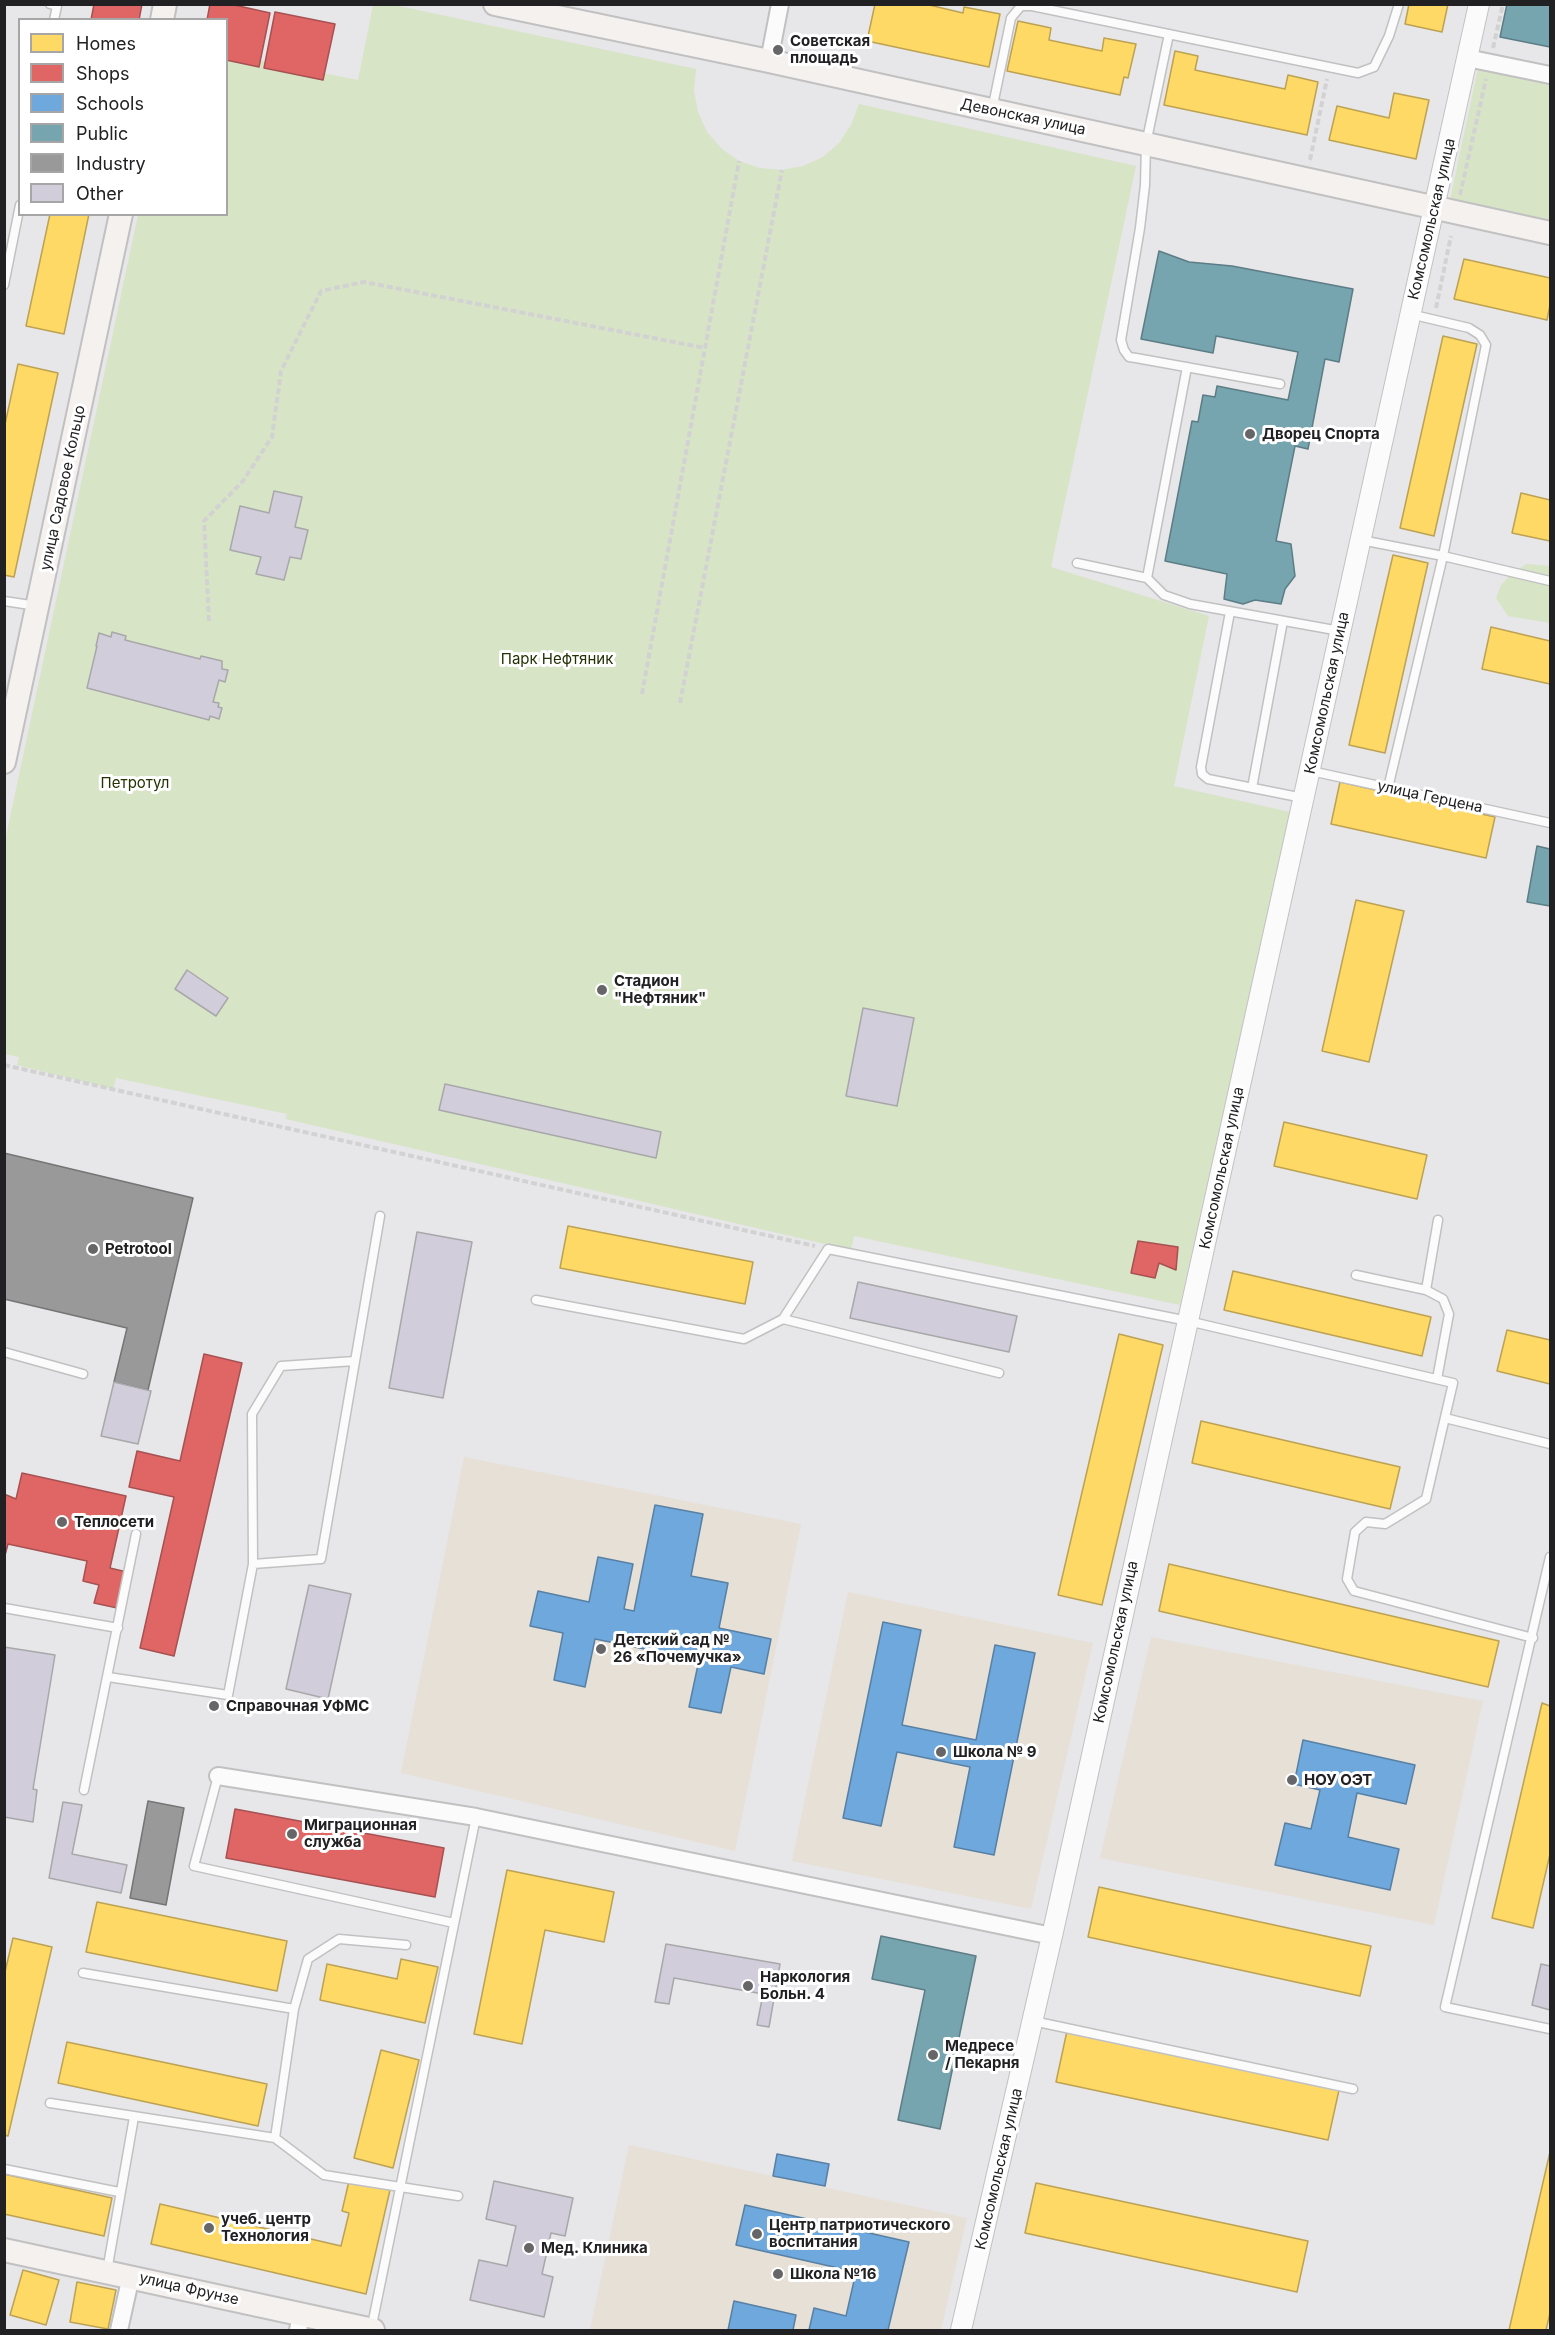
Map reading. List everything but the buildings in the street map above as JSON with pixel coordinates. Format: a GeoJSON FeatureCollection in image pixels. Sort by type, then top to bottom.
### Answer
{"type":"FeatureCollection","features":[{"type":"Feature","properties":{"kind":"main road","name":"Девонская улица"},"geometry":{"type":"LineString","coordinates":[[495,4],[564,15],[1551,232]]}},
{"type":"Feature","properties":{"kind":"main road","name":"улица Садовое Кольцо"},"geometry":{"type":"LineString","coordinates":[[4,762],[121,216]]}},
{"type":"Feature","properties":{"kind":"main road","name":"улица Фрунзе"},"geometry":{"type":"LineString","coordinates":[[4,2250],[131,2276],[299,2323],[372,2330]]}},
{"type":"Feature","properties":{"kind":"street"},"geometry":{"type":"LineString","coordinates":[[769,61],[780,4]]}},
{"type":"Feature","properties":{"kind":"street","name":"Комсомольская улица"},"geometry":{"type":"LineString","coordinates":[[962,2331],[1052,1936],[1479,4]]}},
{"type":"Feature","properties":{"kind":"street"},"geometry":{"type":"LineString","coordinates":[[1467,58],[1551,75]]}},
{"type":"Feature","properties":{"kind":"street"},"geometry":{"type":"LineString","coordinates":[[218,1776],[476,1817],[1052,1936]]}},
{"type":"Feature","properties":{"kind":"street"},"geometry":{"type":"LineString","coordinates":[[119,2331],[131,2276]]}},
{"type":"Feature","properties":{"kind":"lane"},"geometry":{"type":"LineString","coordinates":[[50,4],[57,6],[54,18]]}},
{"type":"Feature","properties":{"kind":"lane"},"geometry":{"type":"LineString","coordinates":[[992,110],[1011,18],[1022,6],[1032,6],[1358,73],[1374,67],[1389,36],[1399,4]]}},
{"type":"Feature","properties":{"kind":"lane"},"geometry":{"type":"LineString","coordinates":[[1169,34],[1146,144],[1145,185],[1140,228],[1121,340],[1129,357],[1280,384]]}},
{"type":"Feature","properties":{"kind":"lane"},"geometry":{"type":"LineString","coordinates":[[4,285],[18,215]]}},
{"type":"Feature","properties":{"kind":"lane"},"geometry":{"type":"LineString","coordinates":[[1388,788],[1443,556],[1486,345],[1480,335],[1469,328],[1410,314]]}},
{"type":"Feature","properties":{"kind":"lane"},"geometry":{"type":"LineString","coordinates":[[1147,578],[1187,367]]}},
{"type":"Feature","properties":{"kind":"lane"},"geometry":{"type":"LineString","coordinates":[[1360,540],[1551,581]]}},
{"type":"Feature","properties":{"kind":"lane"},"geometry":{"type":"LineString","coordinates":[[1077,563],[1147,578],[1164,595],[1190,604],[1340,632]]}},
{"type":"Feature","properties":{"kind":"lane"},"geometry":{"type":"LineString","coordinates":[[4,600],[38,606]]}},
{"type":"Feature","properties":{"kind":"lane"},"geometry":{"type":"LineString","coordinates":[[1230,612],[1201,767],[1202,774],[1208,779],[1303,798]]}},
{"type":"Feature","properties":{"kind":"lane"},"geometry":{"type":"LineString","coordinates":[[1252,788],[1283,621]]}},
{"type":"Feature","properties":{"kind":"lane","name":"улица Герцена"},"geometry":{"type":"LineString","coordinates":[[1310,771],[1551,823]]}},
{"type":"Feature","properties":{"kind":"lane"},"geometry":{"type":"LineString","coordinates":[[254,1564],[321,1558],[380,1216]]}},
{"type":"Feature","properties":{"kind":"lane"},"geometry":{"type":"LineString","coordinates":[[1426,1290],[1438,1220]]}},
{"type":"Feature","properties":{"kind":"lane"},"geometry":{"type":"LineString","coordinates":[[536,1300],[744,1339],[783,1319],[828,1250],[1188,1321],[1453,1383],[1426,1499],[1385,1524],[1366,1522],[1355,1532],[1347,1579],[1354,1591],[1533,1638]]}},
{"type":"Feature","properties":{"kind":"lane"},"geometry":{"type":"LineString","coordinates":[[1356,1275],[1426,1290],[1443,1299],[1449,1314],[1437,1379]]}},
{"type":"Feature","properties":{"kind":"lane"},"geometry":{"type":"LineString","coordinates":[[783,1319],[999,1373]]}},
{"type":"Feature","properties":{"kind":"lane"},"geometry":{"type":"LineString","coordinates":[[4,1352],[83,1374]]}},
{"type":"Feature","properties":{"kind":"lane"},"geometry":{"type":"LineString","coordinates":[[108,1677],[228,1695],[254,1564],[252,1414],[281,1366],[355,1360]]}},
{"type":"Feature","properties":{"kind":"lane"},"geometry":{"type":"LineString","coordinates":[[1445,1418],[1551,1444]]}},
{"type":"Feature","properties":{"kind":"lane"},"geometry":{"type":"LineString","coordinates":[[84,1790],[136,1534]]}},
{"type":"Feature","properties":{"kind":"lane"},"geometry":{"type":"LineString","coordinates":[[1551,1557],[1445,2007],[1551,2029]]}},
{"type":"Feature","properties":{"kind":"lane"},"geometry":{"type":"LineString","coordinates":[[4,1608],[118,1628]]}},
{"type":"Feature","properties":{"kind":"lane"},"geometry":{"type":"LineString","coordinates":[[218,1776],[194,1866],[454,1923]]}},
{"type":"Feature","properties":{"kind":"lane"},"geometry":{"type":"LineString","coordinates":[[372,2330],[476,1817]]}},
{"type":"Feature","properties":{"kind":"lane"},"geometry":{"type":"LineString","coordinates":[[275,2138],[294,2009],[308,1959],[339,1940],[406,1945]]}},
{"type":"Feature","properties":{"kind":"lane"},"geometry":{"type":"LineString","coordinates":[[83,1973],[294,2009]]}},
{"type":"Feature","properties":{"kind":"lane"},"geometry":{"type":"LineString","coordinates":[[1033,2021],[1353,2089]]}},
{"type":"Feature","properties":{"kind":"lane"},"geometry":{"type":"LineString","coordinates":[[50,2103],[275,2138],[324,2175],[458,2196]]}},
{"type":"Feature","properties":{"kind":"lane"},"geometry":{"type":"LineString","coordinates":[[107,2271],[122,2197],[119,2192],[134,2117]]}},
{"type":"Feature","properties":{"kind":"lane"},"geometry":{"type":"LineString","coordinates":[[4,2169],[119,2192]]}},
{"type":"Feature","properties":{"kind":"path"},"geometry":{"type":"LineString","coordinates":[[1309,163],[1329,67]]}},
{"type":"Feature","properties":{"kind":"path"},"geometry":{"type":"LineString","coordinates":[[642,694],[739,161]]}},
{"type":"Feature","properties":{"kind":"path"},"geometry":{"type":"LineString","coordinates":[[680,703],[782,170]]}},
{"type":"Feature","properties":{"kind":"path"},"geometry":{"type":"LineString","coordinates":[[1433,320],[1451,236]]}},
{"type":"Feature","properties":{"kind":"path"},"geometry":{"type":"LineString","coordinates":[[209,621],[204,521],[243,481],[272,437],[281,371],[321,291],[364,282],[705,348]]}},
{"type":"Feature","properties":{"kind":"path"},"geometry":{"type":"LineString","coordinates":[[4,1065],[828,1250]]}},
{"type":"Feature","properties":{"kind":"shaded area","name":"Детский сад № 26 «Почемучка»"},"geometry":{"type":"Polygon","coordinates":[[[464,1457],[801,1524],[735,1851],[401,1773],[464,1457]]]}},
{"type":"Feature","properties":{"kind":"shaded area","name":"Школа № 9"},"geometry":{"type":"Polygon","coordinates":[[[848,1592],[1093,1643],[1031,1909],[792,1861],[848,1592]]]}},
{"type":"Feature","properties":{"kind":"shaded area","name":"НОУ ОЭТ"},"geometry":{"type":"Polygon","coordinates":[[[1151,1637],[1483,1701],[1434,1925],[1100,1858],[1151,1637]]]}},
{"type":"Feature","properties":{"kind":"shaded area","name":"Школа №16"},"geometry":{"type":"Polygon","coordinates":[[[629,2145],[967,2218],[941,2330],[590,2330],[629,2145]]]}},
{"type":"Feature","properties":{"kind":"green space","name":"Парк Нефтяник"},"geometry":{"type":"Polygon","coordinates":[[[373,5],[394,5],[696,69],[694,91],[698,112],[707,132],[722,149],[739,161],[760,168],[782,170],[803,166],[823,157],[839,143],[851,125],[859,104],[1136,166],[1051,567],[1209,616],[1174,786],[1290,812],[1180,1305],[854,1236],[851,1250],[286,1119],[287,1114],[116,1078],[113,1089],[17,1065],[19,1057],[5,1054],[5,841],[138,216],[228,216],[228,54],[358,80],[373,5]]]}},
{"type":"Feature","properties":{"kind":"green space"},"geometry":{"type":"Polygon","coordinates":[[[1478,68],[1550,84],[1550,222],[1450,200],[1478,68]]]}},
{"type":"Feature","properties":{"kind":"green space"},"geometry":{"type":"Polygon","coordinates":[[[1527,564],[1550,566],[1550,623],[1508,616],[1496,598],[1501,585],[1513,572],[1527,564]]]}},
{"type":"Feature","properties":{"kind":"place","name":"Советская площадь"},"geometry":{"type":"Point","coordinates":[778,50]}},
{"type":"Feature","properties":{"kind":"place","name":"Дворец Спорта"},"geometry":{"type":"Point","coordinates":[1250,434]}},
{"type":"Feature","properties":{"kind":"place","name":"Стадион \"Нефтяник\""},"geometry":{"type":"Point","coordinates":[602,990]}},
{"type":"Feature","properties":{"kind":"place","name":"Petrotool"},"geometry":{"type":"Point","coordinates":[93,1249]}},
{"type":"Feature","properties":{"kind":"place","name":"Теплосети"},"geometry":{"type":"Point","coordinates":[62,1522]}},
{"type":"Feature","properties":{"kind":"place","name":"Детский сад № 26 «Почемучка»"},"geometry":{"type":"Point","coordinates":[601,1649]}},
{"type":"Feature","properties":{"kind":"place","name":"Справочная УФМС"},"geometry":{"type":"Point","coordinates":[214,1706]}},
{"type":"Feature","properties":{"kind":"place","name":"Школа № 9"},"geometry":{"type":"Point","coordinates":[941,1752]}},
{"type":"Feature","properties":{"kind":"place","name":"НОУ ОЭТ"},"geometry":{"type":"Point","coordinates":[1292,1780]}},
{"type":"Feature","properties":{"kind":"place","name":"Миграционная служба"},"geometry":{"type":"Point","coordinates":[292,1834]}},
{"type":"Feature","properties":{"kind":"place","name":"Наркология Больн. 4"},"geometry":{"type":"Point","coordinates":[748,1986]}},
{"type":"Feature","properties":{"kind":"place","name":"Медресе / Пекарня"},"geometry":{"type":"Point","coordinates":[933,2055]}},
{"type":"Feature","properties":{"kind":"place","name":"учеб. центр Технология"},"geometry":{"type":"Point","coordinates":[209,2228]}},
{"type":"Feature","properties":{"kind":"place","name":"Центр патриотического воспитания"},"geometry":{"type":"Point","coordinates":[757,2234]}},
{"type":"Feature","properties":{"kind":"place","name":"Мед. Клиника"},"geometry":{"type":"Point","coordinates":[529,2248]}},
{"type":"Feature","properties":{"kind":"place","name":"Школа №16"},"geometry":{"type":"Point","coordinates":[778,2274]}},
{"type":"Feature","properties":{"kind":"park label","name":"Петротул"},"geometry":{"type":"Point","coordinates":[135,783]}}]}
